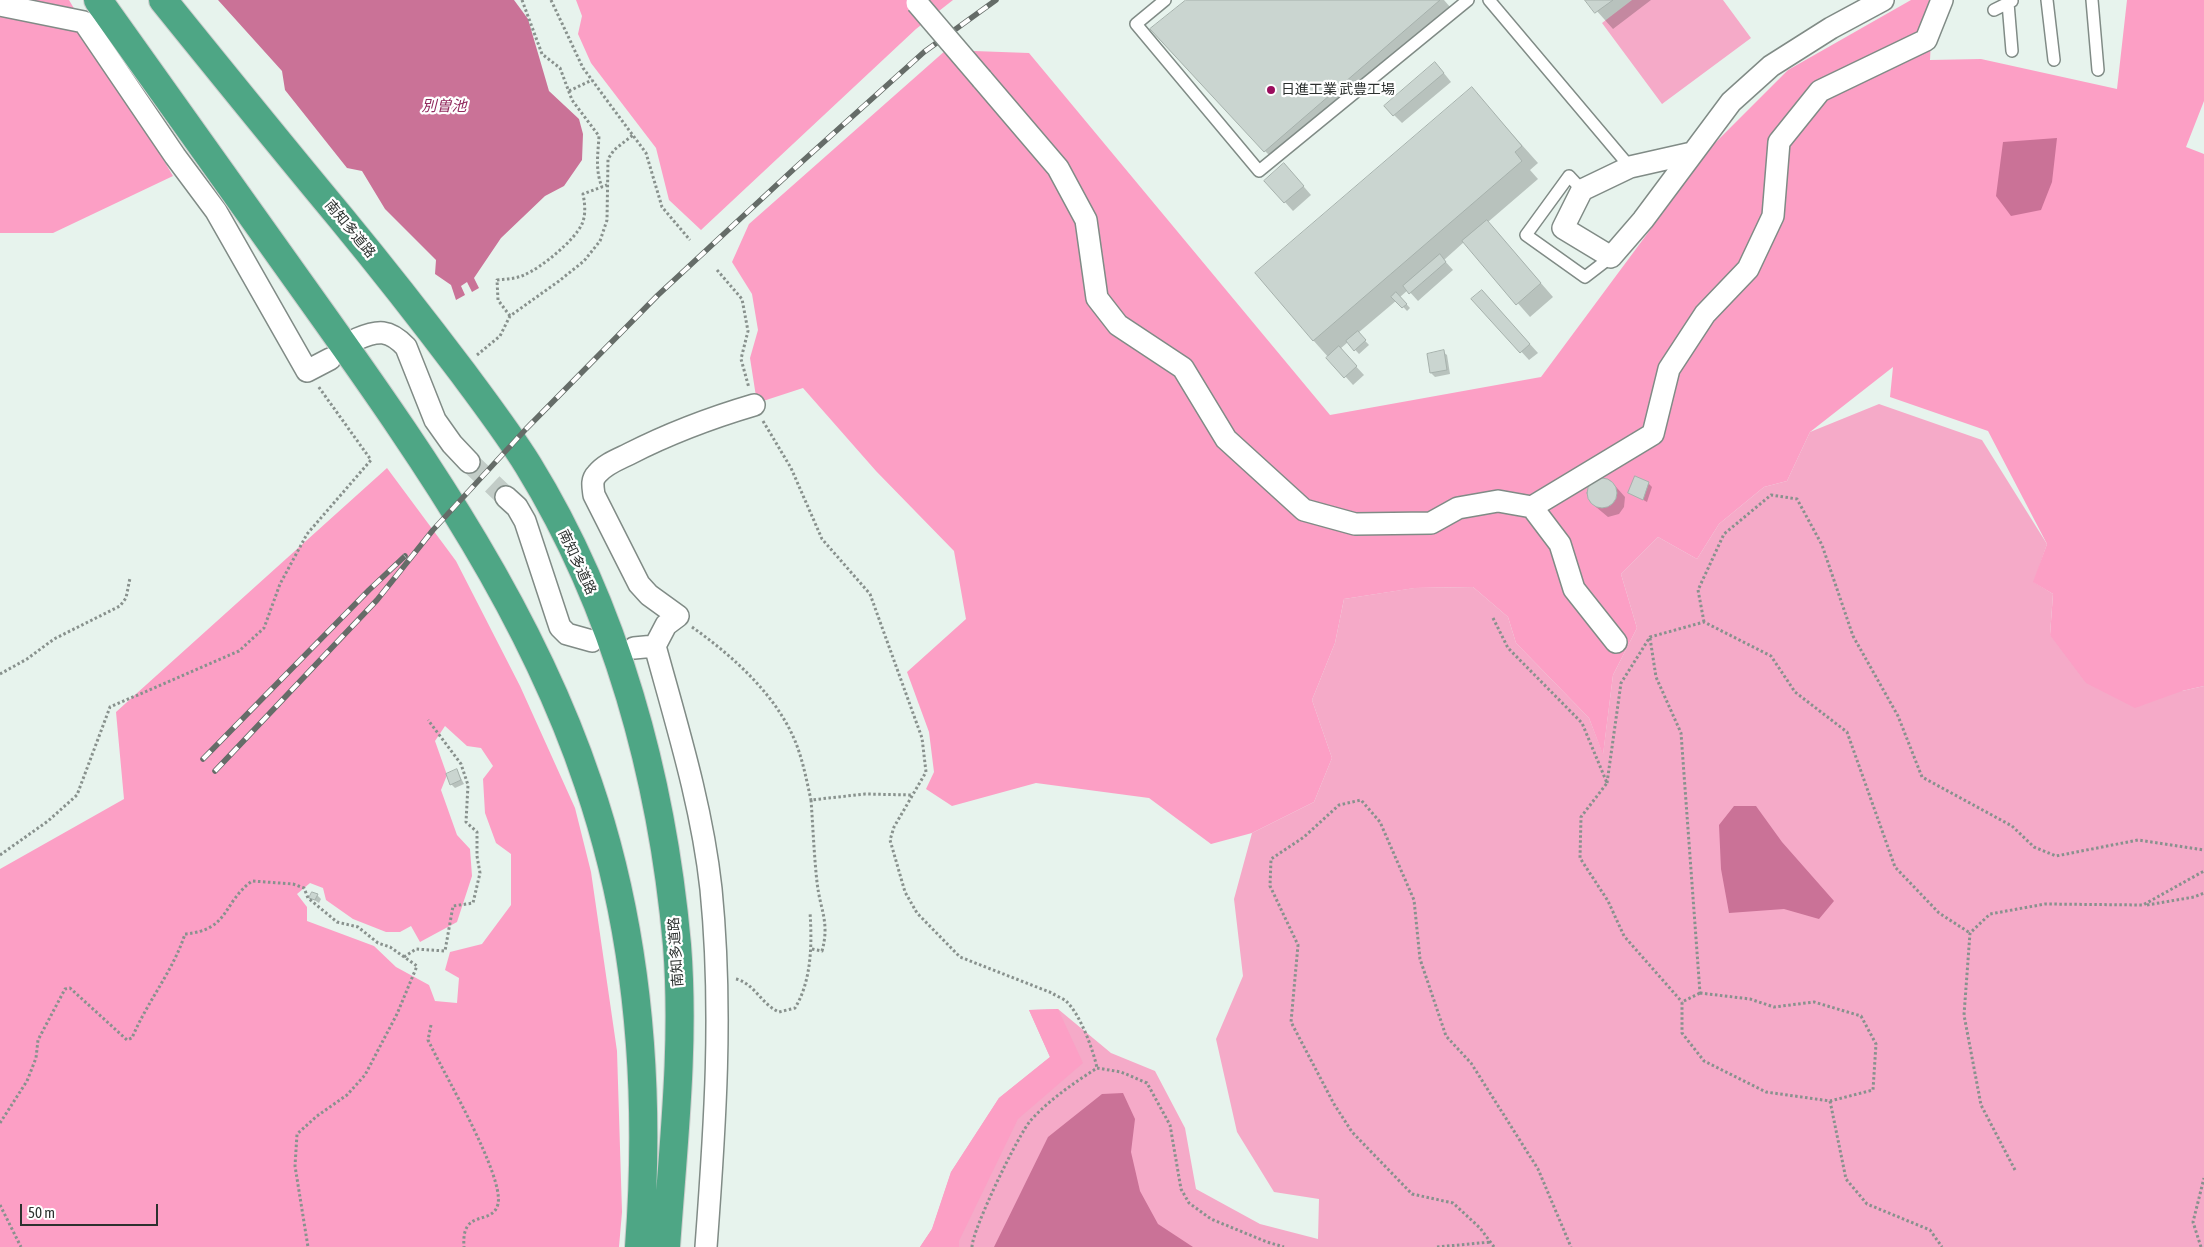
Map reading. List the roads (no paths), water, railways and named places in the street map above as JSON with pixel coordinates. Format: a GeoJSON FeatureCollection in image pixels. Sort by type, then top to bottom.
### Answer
{"type":"FeatureCollection","features":[{"type":"Feature","properties":{"kind":"highway"},"geometry":{"type":"LineString","coordinates":[[98,0],[430,469],[466,526],[503,592],[539,660],[563,715],[588,783],[609,851],[622,909],[634,978],[640,1044],[643,1121],[643,1197],[639,1247]]}},
{"type":"Feature","properties":{"kind":"highway","name":"南知多道路"},"geometry":{"type":"LineString","coordinates":[[163,0],[404,294],[494,416],[528,466],[574,553],[596,603],[620,665],[639,731],[661,828],[676,939],[679,1015],[677,1084],[666,1247]]}},
{"type":"Feature","properties":{"kind":"street"},"geometry":{"type":"LineString","coordinates":[[1692,152],[1630,167],[1582,190],[1563,228],[1611,257],[1643,220],[1731,102],[1771,66],[1831,28],[1884,0]]}},
{"type":"Feature","properties":{"kind":"street"},"geometry":{"type":"LineString","coordinates":[[916,2],[1058,168],[1086,220],[1097,298],[1118,325],[1183,368],[1226,438],[1304,510],[1355,524],[1430,523],[1458,508],[1498,501],[1532,507],[1653,434],[1669,369],[1705,314],[1748,269],[1773,216],[1779,142],[1820,91],[1926,40],[1942,0]]}},
{"type":"Feature","properties":{"kind":"street"},"geometry":{"type":"LineString","coordinates":[[0,4],[84,22],[175,156],[216,211],[307,371],[330,359]]}},
{"type":"Feature","properties":{"kind":"street"},"geometry":{"type":"LineString","coordinates":[[357,339],[370,333],[384,332],[397,337],[406,347],[435,420],[452,444],[469,462]]}},
{"type":"Feature","properties":{"kind":"street"},"geometry":{"type":"LineString","coordinates":[[706,1247],[716,1121],[717,981],[710,887],[700,824],[682,741],[644,647],[678,616],[639,584],[594,495],[592,484],[596,475],[607,465],[660,438],[698,422],[754,405]]}},
{"type":"Feature","properties":{"kind":"street"},"geometry":{"type":"LineString","coordinates":[[506,496],[517,507],[524,521],[560,627],[567,634],[592,641]]}},
{"type":"Feature","properties":{"kind":"street"},"geometry":{"type":"LineString","coordinates":[[1532,507],[1560,544],[1574,589],[1616,642]]}},
{"type":"Feature","properties":{"kind":"lane"},"geometry":{"type":"LineString","coordinates":[[1165,0],[1136,24],[1259,171],[1468,0]]}},
{"type":"Feature","properties":{"kind":"lane"},"geometry":{"type":"LineString","coordinates":[[1489,0],[1630,167]]}},
{"type":"Feature","properties":{"kind":"lane"},"geometry":{"type":"LineString","coordinates":[[2047,0],[2054,60]]}},
{"type":"Feature","properties":{"kind":"lane"},"geometry":{"type":"LineString","coordinates":[[2092,0],[2098,70]]}},
{"type":"Feature","properties":{"kind":"lane"},"geometry":{"type":"LineString","coordinates":[[1994,10],[2011,1],[2012,51]]}},
{"type":"Feature","properties":{"kind":"lane"},"geometry":{"type":"LineString","coordinates":[[1582,190],[1569,176],[1526,235],[1585,277],[1611,257]]}},
{"type":"Feature","properties":{"kind":"water","name":"別曽池"},"geometry":{"type":"Polygon","coordinates":[[[218,0],[514,0],[528,19],[549,91],[579,119],[583,134],[582,160],[564,186],[545,196],[501,238],[474,278],[479,288],[472,292],[467,282],[461,286],[465,295],[456,300],[451,285],[435,274],[436,260],[385,209],[362,171],[347,168],[285,90],[282,71],[218,0]]]}},
{"type":"Feature","properties":{"kind":"water"},"geometry":{"type":"Polygon","coordinates":[[[2057,138],[2052,182],[2041,210],[2011,216],[1996,196],[2003,142],[2057,138]]]}},
{"type":"Feature","properties":{"kind":"water"},"geometry":{"type":"Polygon","coordinates":[[[1734,806],[1756,806],[1782,842],[1834,901],[1819,919],[1784,909],[1729,913],[1721,869],[1719,825],[1734,806]]]}},
{"type":"Feature","properties":{"kind":"water"},"geometry":{"type":"Polygon","coordinates":[[[1123,1093],[1135,1119],[1131,1152],[1140,1191],[1158,1224],[1193,1247],[994,1247],[1048,1137],[1102,1094],[1123,1093]]]}},
{"type":"Feature","properties":{"kind":"tunnel"},"geometry":{"type":"LineString","coordinates":[[469,462],[506,497]]}},
{"type":"Feature","properties":{"kind":"railway"},"geometry":{"type":"LineString","coordinates":[[215,771],[377,600],[433,530],[526,429],[658,295],[924,52],[996,0]]}},
{"type":"Feature","properties":{"kind":"railway"},"geometry":{"type":"LineString","coordinates":[[203,759],[369,590],[405,556]]}},
{"type":"Feature","properties":{"kind":"place","name":"日進工業 武豊工場"},"geometry":{"type":"Point","coordinates":[1271,90]}}]}
